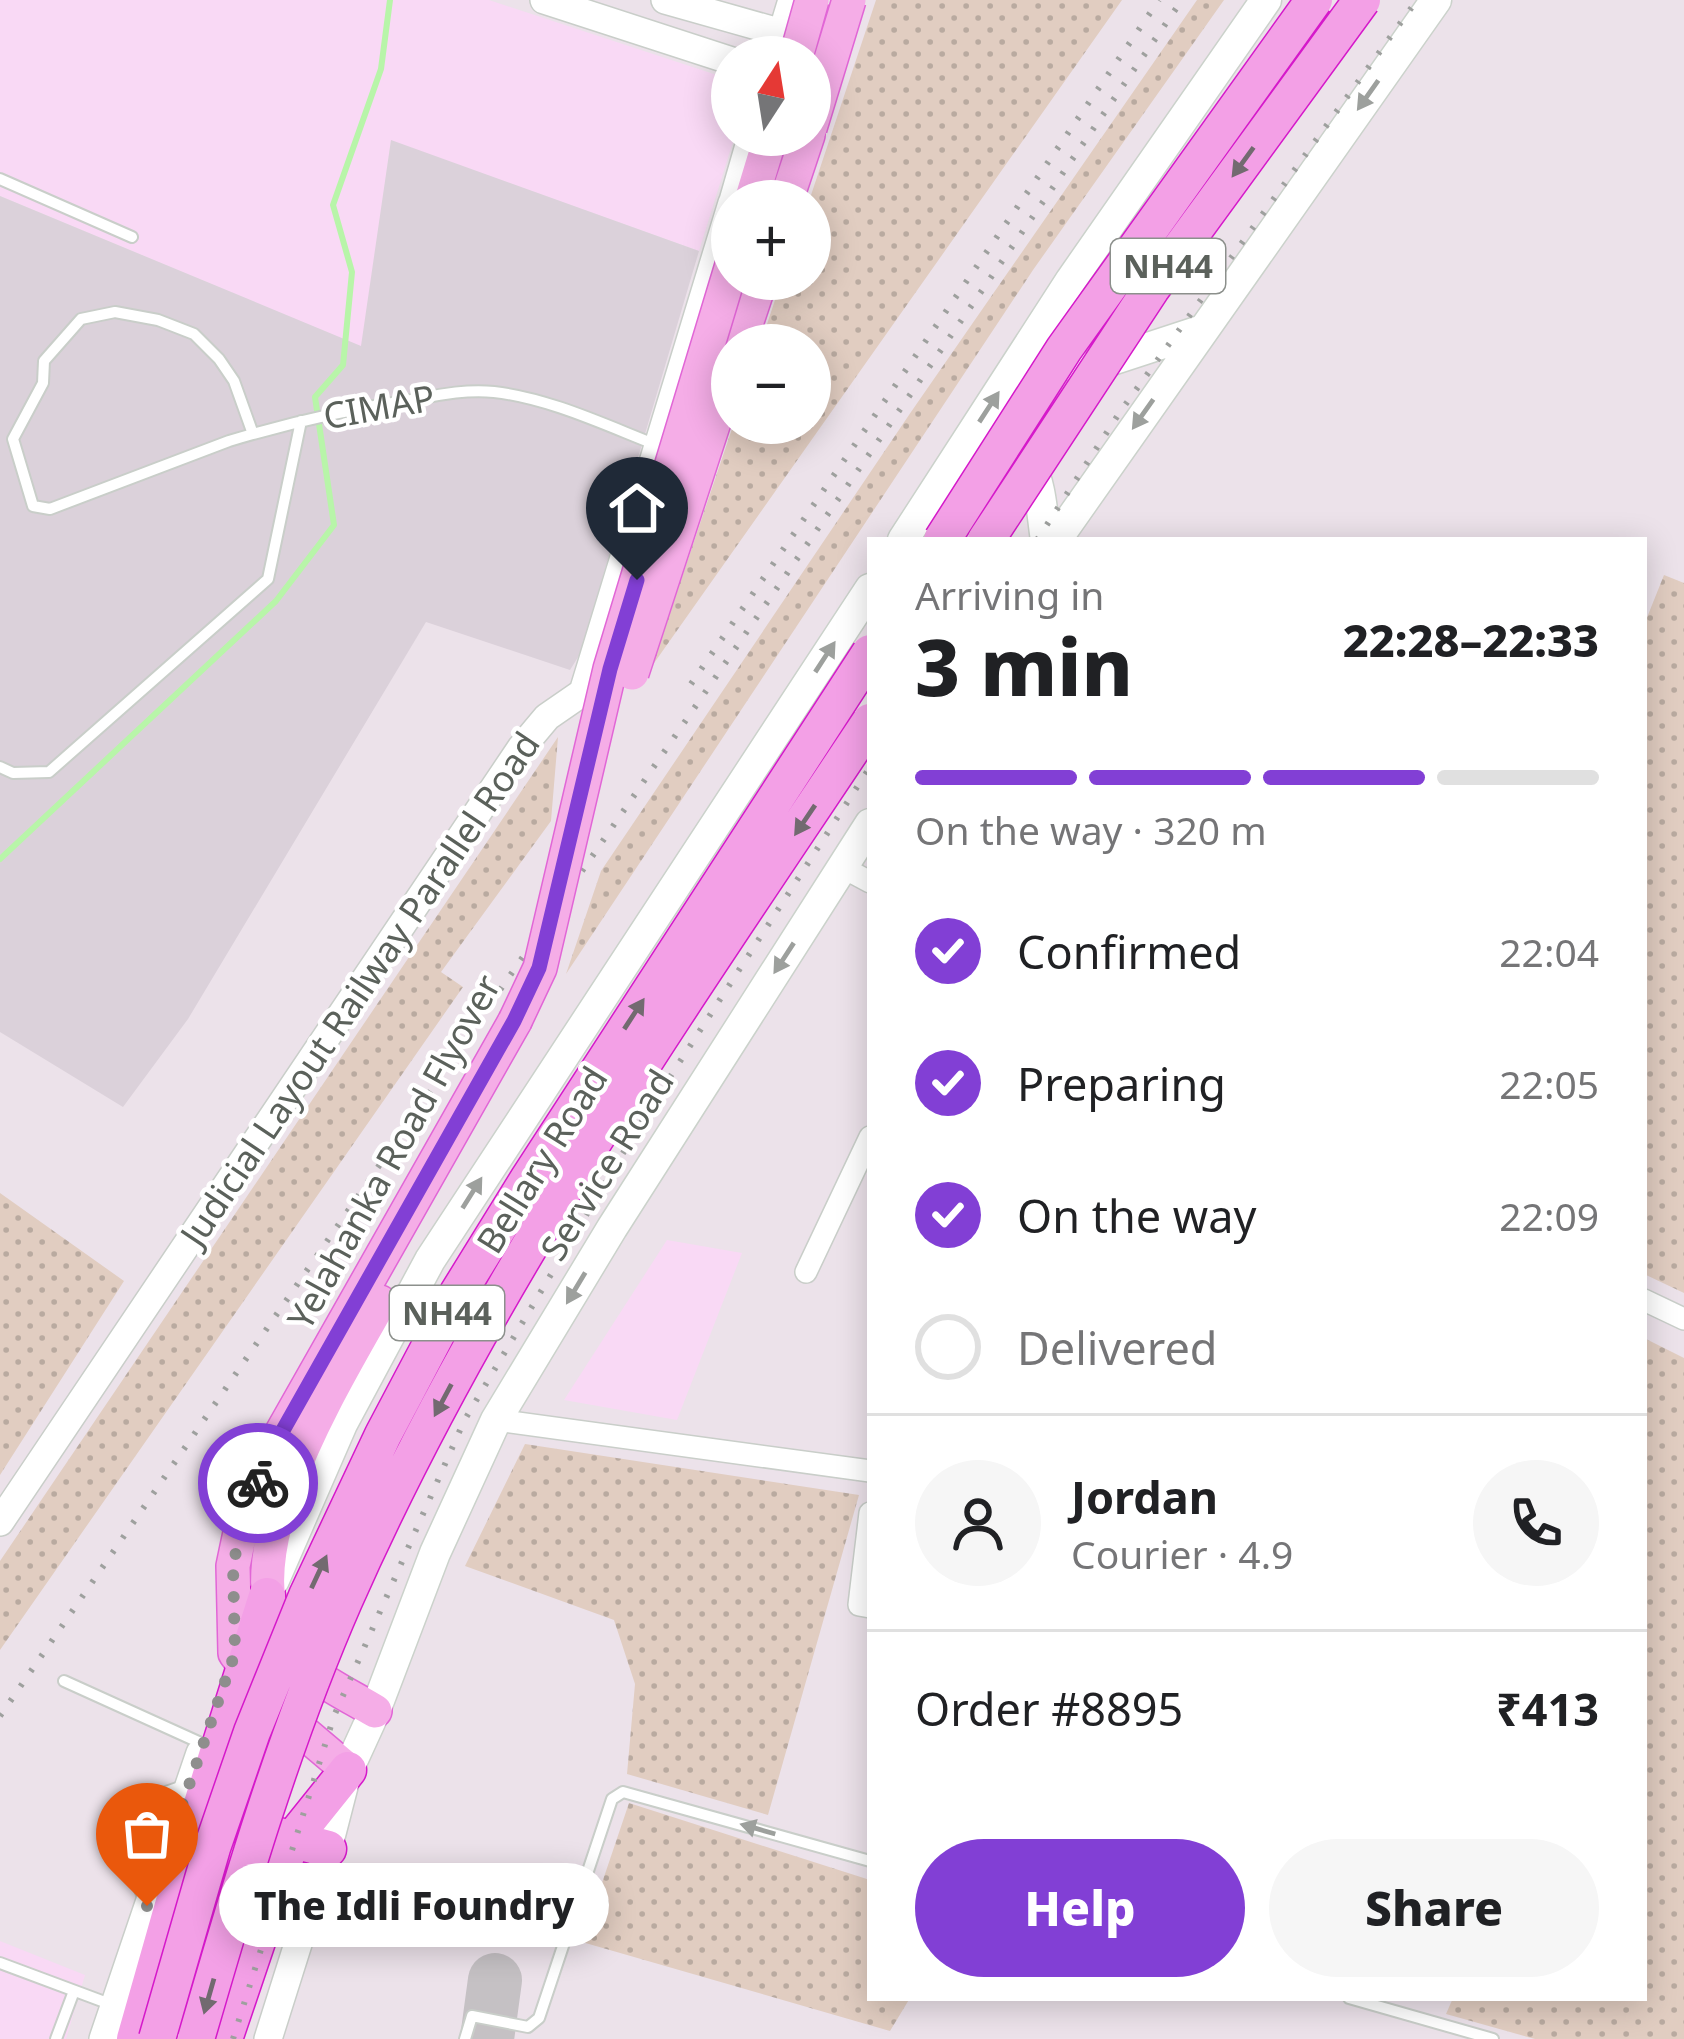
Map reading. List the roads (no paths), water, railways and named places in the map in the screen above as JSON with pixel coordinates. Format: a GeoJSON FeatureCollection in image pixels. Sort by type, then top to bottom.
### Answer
{"type":"FeatureCollection","features":[{"type":"Feature","properties":{"kind":"highway","name":"NH44"},"geometry":{"type":"LineString","coordinates":[[944,537],[1064,349],[1314,0]]}},
{"type":"Feature","properties":{"kind":"highway","name":"NH44"},"geometry":{"type":"LineString","coordinates":[[988,537],[1151,289],[1362,0]]}},
{"type":"Feature","properties":{"kind":"highway","name":"Bellary Road"},"geometry":{"type":"LineString","coordinates":[[157,2039],[251,1732],[383,1435],[458,1293],[867,658]]}},
{"type":"Feature","properties":{"kind":"highway","name":"Bellary Road"},"geometry":{"type":"LineString","coordinates":[[196,2039],[286,1745],[345,1600],[436,1413],[510,1276],[867,726]]}},
{"type":"Feature","properties":{"kind":"highway"},"geometry":{"type":"LineString","coordinates":[[135,2039],[191,1798],[266,1596]]}},
{"type":"Feature","properties":{"kind":"highway"},"geometry":{"type":"LineString","coordinates":[[224,2039],[291,1841],[348,1770]]}},
{"type":"Feature","properties":{"kind":"highway"},"geometry":{"type":"LineString","coordinates":[[191,1798],[291,1841],[328,1849]]}},
{"type":"Feature","properties":{"kind":"main road"},"geometry":{"type":"LineString","coordinates":[[791,36],[812,0]]}},
{"type":"Feature","properties":{"kind":"main road"},"geometry":{"type":"LineString","coordinates":[[831,59],[849,0]]}},
{"type":"Feature","properties":{"kind":"main road"},"geometry":{"type":"LineString","coordinates":[[905,537],[1071,280],[1266,0]]}},
{"type":"Feature","properties":{"kind":"main road"},"geometry":{"type":"LineString","coordinates":[[1058,537],[1436,0]]}},
{"type":"Feature","properties":{"kind":"main road"},"geometry":{"type":"LineString","coordinates":[[1071,280],[1052,345],[1062,363],[1077,369],[1111,363],[1200,331]]}},
{"type":"Feature","properties":{"kind":"main road","name":"Yelahanka Road Flyover"},"geometry":{"type":"LineString","coordinates":[[266,1596],[272,1535],[296,1463],[522,1027],[610,669],[721,300]]}},
{"type":"Feature","properties":{"kind":"main road","name":"Yelahanka Road Flyover"},"geometry":{"type":"LineString","coordinates":[[239,1659],[233,1566],[241,1528],[269,1455],[556,972],[632,672],[711,431]]}},
{"type":"Feature","properties":{"kind":"main road"},"geometry":{"type":"LineString","coordinates":[[940,484],[997,448],[1020,454],[1035,470],[1046,537]]}},
{"type":"Feature","properties":{"kind":"main road"},"geometry":{"type":"LineString","coordinates":[[375,1711],[328,1682],[280,1641],[266,1596],[342,1424],[430,1260],[867,595]]}},
{"type":"Feature","properties":{"kind":"main road","name":"Service Road"},"geometry":{"type":"LineString","coordinates":[[348,1770],[435,1553],[496,1420],[625,1208],[856,874],[867,835]]}},
{"type":"Feature","properties":{"kind":"main road"},"geometry":{"type":"LineString","coordinates":[[239,1659],[277,1710],[348,1770]]}},
{"type":"Feature","properties":{"kind":"street"},"geometry":{"type":"LineString","coordinates":[[544,0],[711,54]]}},
{"type":"Feature","properties":{"kind":"street"},"geometry":{"type":"LineString","coordinates":[[665,0],[752,36]]}},
{"type":"Feature","properties":{"kind":"street"},"geometry":{"type":"LineString","coordinates":[[786,36],[792,0]]}},
{"type":"Feature","properties":{"kind":"street"},"geometry":{"type":"LineString","coordinates":[[803,180],[860,0]]}},
{"type":"Feature","properties":{"kind":"street"},"geometry":{"type":"LineString","coordinates":[[831,51],[845,52]]}},
{"type":"Feature","properties":{"kind":"street"},"geometry":{"type":"LineString","coordinates":[[583,692],[711,273]]}},
{"type":"Feature","properties":{"kind":"street","name":"Judicial Layout Railway Parallel Road"},"geometry":{"type":"LineString","coordinates":[[0,1522],[521,748],[547,717],[624,663],[670,599],[717,444]]}},
{"type":"Feature","properties":{"kind":"street"},"geometry":{"type":"LineString","coordinates":[[806,1271],[867,1143]]}},
{"type":"Feature","properties":{"kind":"street"},"geometry":{"type":"LineString","coordinates":[[1647,1301],[1684,1319]]}},
{"type":"Feature","properties":{"kind":"street"},"geometry":{"type":"LineString","coordinates":[[496,1420],[867,1471]]}},
{"type":"Feature","properties":{"kind":"street"},"geometry":{"type":"LineString","coordinates":[[867,1538],[859,1605],[867,1606]]}},
{"type":"Feature","properties":{"kind":"street"},"geometry":{"type":"LineString","coordinates":[[103,2039],[147,1906],[191,1798],[203,1744],[239,1659]]}},
{"type":"Feature","properties":{"kind":"street"},"geometry":{"type":"LineString","coordinates":[[268,2039],[348,1770]]}},
{"type":"Feature","properties":{"kind":"lane"},"geometry":{"type":"LineString","coordinates":[[0,179],[132,238]]}},
{"type":"Feature","properties":{"kind":"lane","name":"CIMAP"},"geometry":{"type":"LineString","coordinates":[[253,434],[234,381],[219,358],[194,334],[130,312],[81,319],[44,361],[44,383],[14,439],[33,506],[50,509],[253,434],[470,391],[498,392],[564,411],[710,465]]}},
{"type":"Feature","properties":{"kind":"lane"},"geometry":{"type":"LineString","coordinates":[[0,767],[13,773],[49,772],[268,579],[301,421]]}},
{"type":"Feature","properties":{"kind":"lane"},"geometry":{"type":"LineString","coordinates":[[64,1682],[203,1744]]}},
{"type":"Feature","properties":{"kind":"lane"},"geometry":{"type":"LineString","coordinates":[[465,2039],[472,2017],[528,2027],[539,2018],[612,1799],[622,1792],[867,1860]]}},
{"type":"Feature","properties":{"kind":"lane"},"geometry":{"type":"LineString","coordinates":[[0,1963],[113,2006]]}},
{"type":"Feature","properties":{"kind":"lane"},"geometry":{"type":"LineString","coordinates":[[56,2039],[74,1991]]}},
{"type":"Feature","properties":{"kind":"lane"},"geometry":{"type":"LineString","coordinates":[[1360,2001],[1493,2039]]}},
{"type":"Feature","properties":{"kind":"waterway"},"geometry":{"type":"LineString","coordinates":[[0,859],[276,601],[334,525],[315,397],[343,365],[352,272],[333,205],[381,69],[390,0]]}},
{"type":"Feature","properties":{"kind":"railway"},"geometry":{"type":"LineString","coordinates":[[691,684],[1159,0]]}},
{"type":"Feature","properties":{"kind":"railway"},"geometry":{"type":"LineString","coordinates":[[0,1716],[1182,0]]}},
{"type":"Feature","properties":{"kind":"railway"},"geometry":{"type":"LineString","coordinates":[[1039,537],[1120,412],[1417,0]]}},
{"type":"Feature","properties":{"kind":"railway"},"geometry":{"type":"LineString","coordinates":[[233,2039],[334,1716],[464,1421],[648,1111],[867,772]]}},
{"type":"Feature","properties":{"kind":"place","name":"The Idli Foundry"},"geometry":{"type":"Point","coordinates":[147,1906]}}]}
